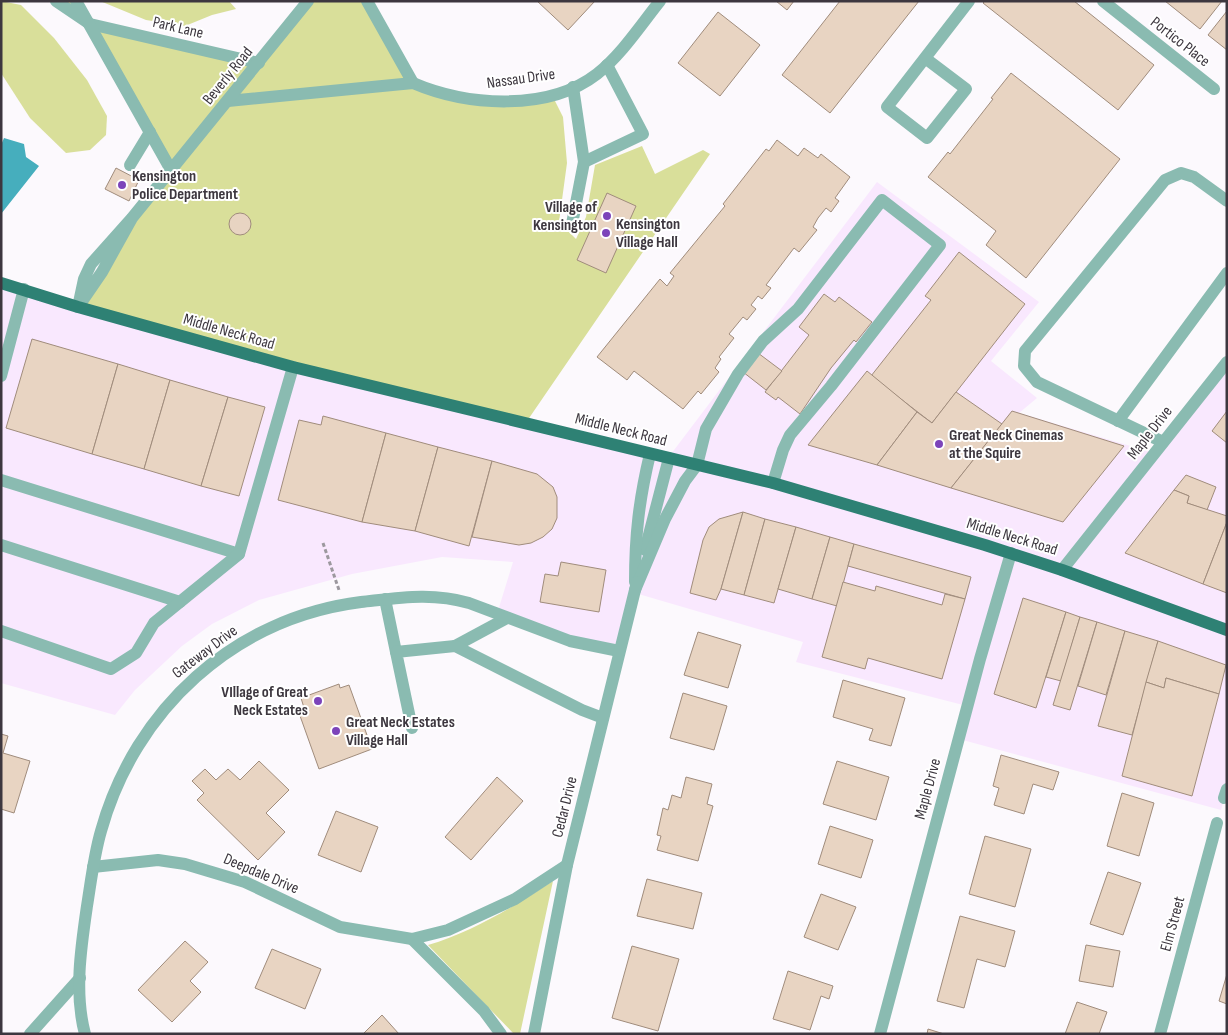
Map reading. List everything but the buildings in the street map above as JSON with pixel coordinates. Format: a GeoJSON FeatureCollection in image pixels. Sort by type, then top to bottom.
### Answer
{"type":"FeatureCollection","features":[{"type":"Feature","properties":{"kind":"main road","name":"Middle Neck Road"},"geometry":{"type":"LineString","coordinates":[[1,282],[78,307],[293,366],[773,483],[1062,570],[1227,630]]}},
{"type":"Feature","properties":{"kind":"street","name":"Park Lane"},"geometry":{"type":"LineString","coordinates":[[56,1],[90,24],[260,63]]}},
{"type":"Feature","properties":{"kind":"street","name":"Park Lane"},"geometry":{"type":"LineString","coordinates":[[76,1],[171,170]]}},
{"type":"Feature","properties":{"kind":"street","name":"Beverly Road"},"geometry":{"type":"LineString","coordinates":[[78,307],[84,278],[91,264],[132,218],[228,102],[308,1]]}},
{"type":"Feature","properties":{"kind":"street"},"geometry":{"type":"LineString","coordinates":[[367,1],[413,84]]}},
{"type":"Feature","properties":{"kind":"street","name":"Nassau Drive"},"geometry":{"type":"LineString","coordinates":[[228,102],[413,84],[432,92],[465,100],[497,103],[552,95],[588,80],[607,65],[660,1]]}},
{"type":"Feature","properties":{"kind":"street"},"geometry":{"type":"LineString","coordinates":[[925,58],[966,89],[927,138],[887,107],[969,1]]}},
{"type":"Feature","properties":{"kind":"street","name":"Portico Place"},"geometry":{"type":"LineString","coordinates":[[1103,1],[1214,89]]}},
{"type":"Feature","properties":{"kind":"street"},"geometry":{"type":"LineString","coordinates":[[584,162],[643,134],[607,65]]}},
{"type":"Feature","properties":{"kind":"street"},"geometry":{"type":"LineString","coordinates":[[572,224],[584,162],[573,87]]}},
{"type":"Feature","properties":{"kind":"street"},"geometry":{"type":"LineString","coordinates":[[130,165],[150,132]]}},
{"type":"Feature","properties":{"kind":"street"},"geometry":{"type":"LineString","coordinates":[[1163,442],[1036,382],[1024,366],[1025,351],[1165,180],[1181,173],[1194,177],[1227,201]]}},
{"type":"Feature","properties":{"kind":"street"},"geometry":{"type":"LineString","coordinates":[[635,590],[665,519],[685,481],[697,465],[706,429],[738,374],[763,341],[798,309],[882,200],[940,245],[831,386],[790,435],[783,450],[773,483]]}},
{"type":"Feature","properties":{"kind":"street"},"geometry":{"type":"LineString","coordinates":[[1118,421],[1227,273]]}},
{"type":"Feature","properties":{"kind":"street"},"geometry":{"type":"LineString","coordinates":[[1,376],[24,290]]}},
{"type":"Feature","properties":{"kind":"street","name":"Maple Drive"},"geometry":{"type":"LineString","coordinates":[[1062,570],[1227,362]]}},
{"type":"Feature","properties":{"kind":"street"},"geometry":{"type":"LineString","coordinates":[[1,631],[111,669],[136,653],[154,623],[239,554],[293,366]]}},
{"type":"Feature","properties":{"kind":"street","name":"Cedar Drive"},"geometry":{"type":"LineString","coordinates":[[635,590],[635,531],[640,496],[650,454]]}},
{"type":"Feature","properties":{"kind":"street","name":"Cedar Drive"},"geometry":{"type":"LineString","coordinates":[[534,1034],[567,865],[619,651],[669,458]]}},
{"type":"Feature","properties":{"kind":"street"},"geometry":{"type":"LineString","coordinates":[[1,480],[239,554]]}},
{"type":"Feature","properties":{"kind":"street"},"geometry":{"type":"LineString","coordinates":[[1,545],[180,602]]}},
{"type":"Feature","properties":{"kind":"street","name":"Maple Drive"},"geometry":{"type":"LineString","coordinates":[[880,1034],[980,659],[1011,554]]}},
{"type":"Feature","properties":{"kind":"street","name":"Gateway Drive"},"geometry":{"type":"LineString","coordinates":[[80,978],[83,932],[93,867],[101,831],[114,796],[136,747],[173,698],[196,676],[219,658],[267,629],[344,604],[422,595],[453,598],[570,641],[619,651]]}},
{"type":"Feature","properties":{"kind":"street"},"geometry":{"type":"LineString","coordinates":[[385,599],[412,728]]}},
{"type":"Feature","properties":{"kind":"street"},"geometry":{"type":"LineString","coordinates":[[396,652],[455,646],[507,618]]}},
{"type":"Feature","properties":{"kind":"street"},"geometry":{"type":"LineString","coordinates":[[455,646],[582,710],[603,718]]}},
{"type":"Feature","properties":{"kind":"street","name":"Elm Street"},"geometry":{"type":"LineString","coordinates":[[1160,1034],[1217,823]]}},
{"type":"Feature","properties":{"kind":"street","name":"Deepdale Drive"},"geometry":{"type":"LineString","coordinates":[[93,867],[158,860],[185,864],[245,882],[340,927],[412,939],[448,930],[515,900],[567,865]]}},
{"type":"Feature","properties":{"kind":"street"},"geometry":{"type":"LineString","coordinates":[[412,939],[484,1011],[501,1034]]}},
{"type":"Feature","properties":{"kind":"street"},"geometry":{"type":"LineString","coordinates":[[30,1034],[80,978]]}},
{"type":"Feature","properties":{"kind":"street"},"geometry":{"type":"LineString","coordinates":[[80,978],[85,1034]]}},
{"type":"Feature","properties":{"kind":"path"},"geometry":{"type":"LineString","coordinates":[[323,543],[344,604]]}},
{"type":"Feature","properties":{"kind":"shaded area"},"geometry":{"type":"Polygon","coordinates":[[[877,182],[1039,302],[991,361],[1037,398],[1019,413],[1154,453],[1227,361],[1227,789],[1221,810],[959,739],[967,706],[796,662],[803,642],[635,593],[619,651],[497,614],[513,562],[442,557],[352,574],[259,600],[212,624],[182,646],[135,690],[115,715],[1,683],[1,283],[668,458],[877,182]]]}},
{"type":"Feature","properties":{"kind":"green space"},"geometry":{"type":"Polygon","coordinates":[[[1,1],[21,5],[54,38],[87,80],[107,116],[106,135],[90,150],[66,153],[30,118],[1,73],[1,1]]]}},
{"type":"Feature","properties":{"kind":"green space"},"geometry":{"type":"Polygon","coordinates":[[[56,1],[76,1],[90,24],[56,1]]]}},
{"type":"Feature","properties":{"kind":"green space"},"geometry":{"type":"Polygon","coordinates":[[[100,1],[229,1],[236,9],[212,15],[185,26],[146,20],[100,1]]]}},
{"type":"Feature","properties":{"kind":"green space"},"geometry":{"type":"Polygon","coordinates":[[[308,1],[367,1],[413,84],[465,100],[552,95],[563,117],[567,163],[559,222],[576,239],[586,217],[595,165],[642,146],[655,174],[703,150],[710,154],[525,424],[78,307],[171,170],[90,24],[259,63],[308,1]]]}},
{"type":"Feature","properties":{"kind":"green space"},"geometry":{"type":"Polygon","coordinates":[[[553,881],[520,1034],[514,1034],[428,945],[477,926],[553,881]]]}},
{"type":"Feature","properties":{"kind":"water"},"geometry":{"type":"Polygon","coordinates":[[[4,138],[24,144],[26,157],[39,166],[1,214],[1,145],[4,138]]]}},
{"type":"Feature","properties":{"kind":"place","name":"Kensington Police Department"},"geometry":{"type":"Point","coordinates":[122,185]}},
{"type":"Feature","properties":{"kind":"place","name":"Village of Kensington"},"geometry":{"type":"Point","coordinates":[607,216]}},
{"type":"Feature","properties":{"kind":"place","name":"Kensington Village Hall"},"geometry":{"type":"Point","coordinates":[606,233]}},
{"type":"Feature","properties":{"kind":"place","name":"Great Neck Cinemas at the Squire"},"geometry":{"type":"Point","coordinates":[939,444]}},
{"type":"Feature","properties":{"kind":"place","name":"VIllage of Great Neck Estates"},"geometry":{"type":"Point","coordinates":[318,701]}},
{"type":"Feature","properties":{"kind":"place","name":"Great Neck Estates Village Hall"},"geometry":{"type":"Point","coordinates":[336,731]}}]}
